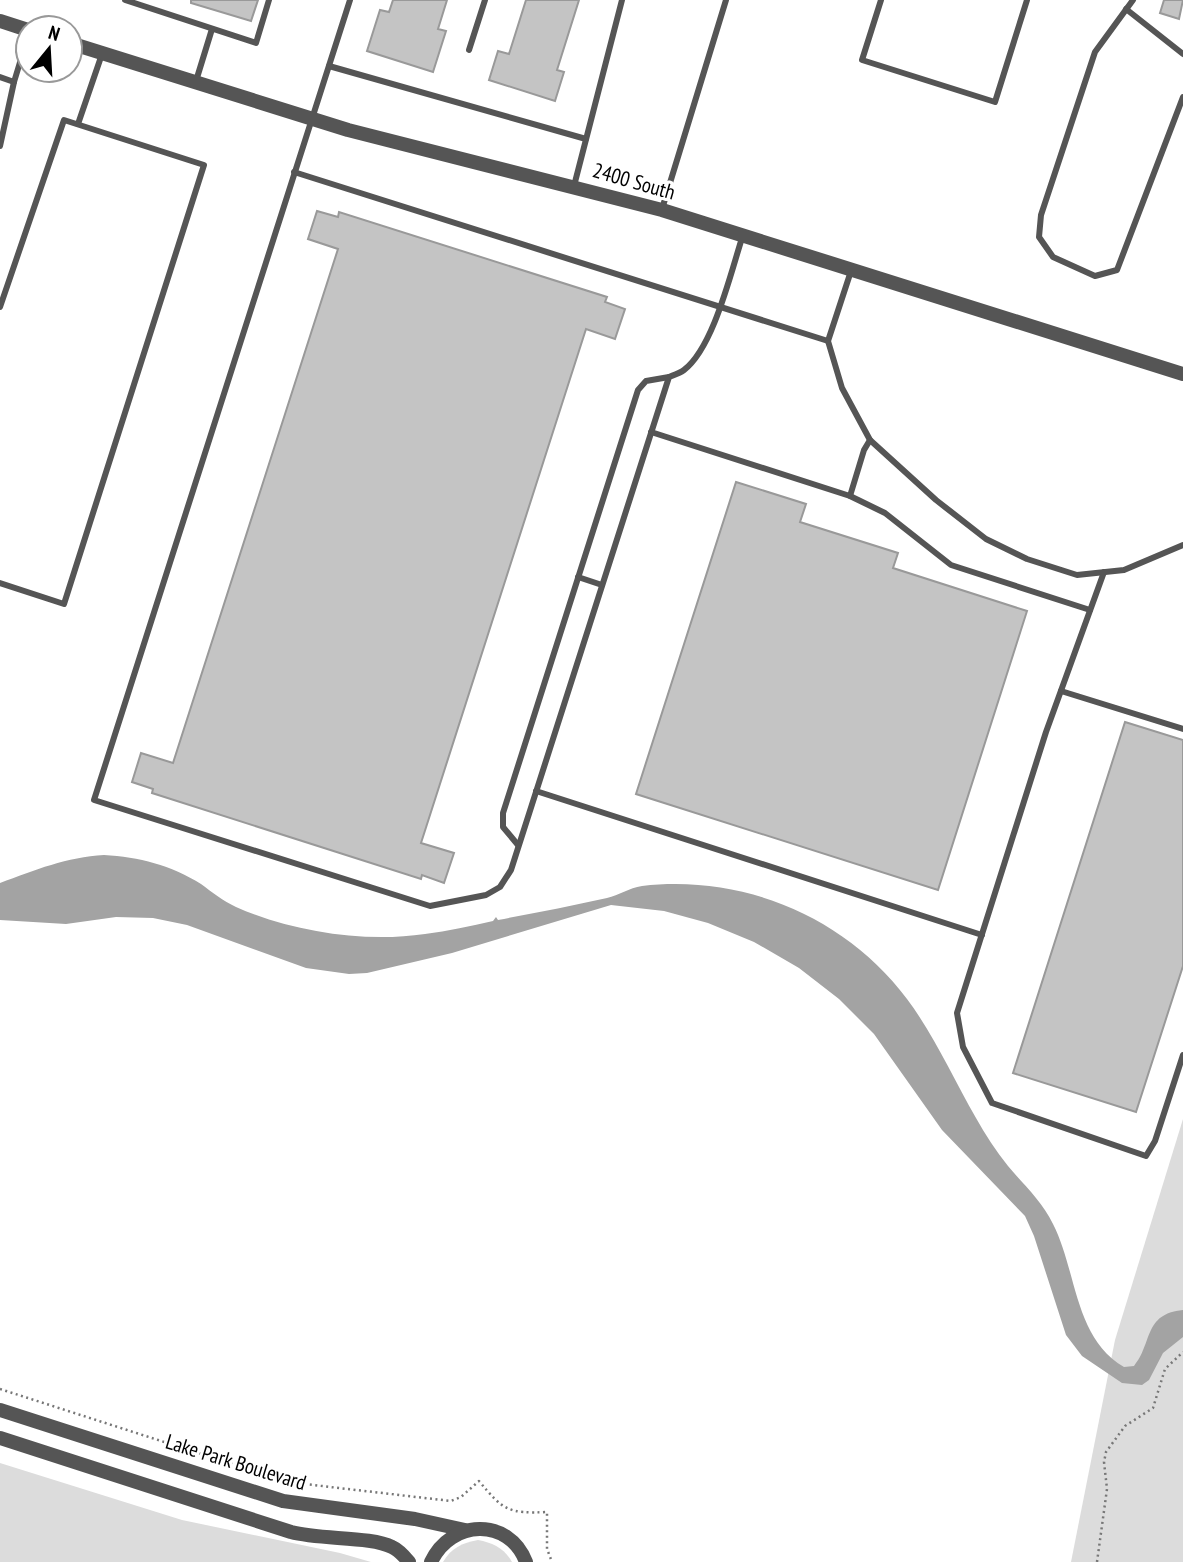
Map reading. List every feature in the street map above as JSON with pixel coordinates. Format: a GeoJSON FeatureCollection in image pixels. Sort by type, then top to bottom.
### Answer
{"type":"FeatureCollection","features":[{"type":"Feature","properties":{"kind":"street","name":"2400 South"},"geometry":{"type":"LineString","coordinates":[[84,48],[312,120],[662,210],[1183,374]]}},
{"type":"Feature","properties":{"kind":"street","name":"Lake Park Boulevard"},"geometry":{"type":"LineString","coordinates":[[0,1410],[283,1501],[415,1519],[465,1530],[473,1528],[502,1535],[514,1544],[526,1562]]}},
{"type":"Feature","properties":{"kind":"street"},"geometry":{"type":"LineString","coordinates":[[0,1438],[300,1535],[384,1543],[400,1552],[409,1562]]}},
{"type":"Feature","properties":{"kind":"street"},"geometry":{"type":"LineString","coordinates":[[107,1473],[115,1447]]}},
{"type":"Feature","properties":{"kind":"street"},"geometry":{"type":"LineString","coordinates":[[431,1562],[441,1546],[465,1530]]}},
{"type":"Feature","properties":{"kind":"lane"},"geometry":{"type":"LineString","coordinates":[[125,0],[256,43],[269,0]]}},
{"type":"Feature","properties":{"kind":"lane"},"geometry":{"type":"LineString","coordinates":[[350,0],[94,800],[430,906],[486,895],[500,887],[511,870],[669,377]]}},
{"type":"Feature","properties":{"kind":"lane"},"geometry":{"type":"LineString","coordinates":[[469,50],[485,0]]}},
{"type":"Feature","properties":{"kind":"lane"},"geometry":{"type":"LineString","coordinates":[[574,186],[622,0]]}},
{"type":"Feature","properties":{"kind":"lane"},"geometry":{"type":"LineString","coordinates":[[662,210],[726,0]]}},
{"type":"Feature","properties":{"kind":"lane"},"geometry":{"type":"LineString","coordinates":[[881,0],[862,60],[995,102],[1027,0]]}},
{"type":"Feature","properties":{"kind":"lane"},"geometry":{"type":"LineString","coordinates":[[1133,0],[1095,52],[1041,215],[1039,237],[1053,257],[1095,276],[1117,270],[1183,97]]}},
{"type":"Feature","properties":{"kind":"lane"},"geometry":{"type":"LineString","coordinates":[[1126,9],[1183,54]]}},
{"type":"Feature","properties":{"kind":"lane"},"geometry":{"type":"LineString","coordinates":[[196,83],[212,29]]}},
{"type":"Feature","properties":{"kind":"lane"},"geometry":{"type":"LineString","coordinates":[[78,124],[102,54]]}},
{"type":"Feature","properties":{"kind":"lane"},"geometry":{"type":"LineString","coordinates":[[329,66],[586,139]]}},
{"type":"Feature","properties":{"kind":"lane"},"geometry":{"type":"LineString","coordinates":[[0,77],[14,82],[2,124],[0,146]]}},
{"type":"Feature","properties":{"kind":"lane"},"geometry":{"type":"LineString","coordinates":[[0,307],[64,120],[204,165],[64,604],[0,583]]}},
{"type":"Feature","properties":{"kind":"lane"},"geometry":{"type":"LineString","coordinates":[[294,172],[828,341]]}},
{"type":"Feature","properties":{"kind":"lane"},"geometry":{"type":"LineString","coordinates":[[518,845],[502,827],[503,813],[638,390],[646,381],[669,377],[683,371],[696,357],[707,340],[743,235]]}},
{"type":"Feature","properties":{"kind":"lane"},"geometry":{"type":"LineString","coordinates":[[852,270],[828,341],[842,388],[870,440],[936,500],[986,540],[1027,559],[1077,575],[1124,570],[1183,545]]}},
{"type":"Feature","properties":{"kind":"lane"},"geometry":{"type":"LineString","coordinates":[[651,432],[850,496],[884,513],[951,565],[1090,610]]}},
{"type":"Feature","properties":{"kind":"lane"},"geometry":{"type":"LineString","coordinates":[[850,496],[864,450],[870,440]]}},
{"type":"Feature","properties":{"kind":"lane"},"geometry":{"type":"LineString","coordinates":[[1104,572],[1061,691],[957,1013],[964,1047],[992,1103],[1146,1156],[1156,1141],[1183,1055]]}},
{"type":"Feature","properties":{"kind":"lane"},"geometry":{"type":"LineString","coordinates":[[578,577],[602,585]]}},
{"type":"Feature","properties":{"kind":"lane"},"geometry":{"type":"LineString","coordinates":[[1061,691],[1183,729]]}},
{"type":"Feature","properties":{"kind":"lane"},"geometry":{"type":"LineString","coordinates":[[536,791],[982,935]]}},
{"type":"Feature","properties":{"kind":"path"},"geometry":{"type":"LineString","coordinates":[[1097,1562],[1107,1489],[1104,1462],[1106,1452],[1125,1426],[1153,1408],[1166,1369],[1183,1352]]}},
{"type":"Feature","properties":{"kind":"path"},"geometry":{"type":"LineString","coordinates":[[0,1389],[296,1483],[451,1501],[461,1497],[479,1481],[499,1504],[511,1511],[547,1512],[547,1549],[552,1562]]}},
{"type":"Feature","properties":{"kind":"shaded area"},"geometry":{"type":"Polygon","coordinates":[[[104,855],[142,860],[166,867],[190,877],[231,905],[258,916],[305,929],[354,936],[402,936],[442,931],[493,921],[496,917],[498,920],[607,898],[642,886],[680,884],[717,887],[790,907],[823,924],[854,945],[882,970],[917,1013],[991,1142],[1049,1216],[1061,1242],[1086,1321],[1095,1339],[1108,1354],[1124,1367],[1134,1366],[1155,1323],[1161,1317],[1183,1310],[1183,1337],[1163,1353],[1149,1380],[1142,1385],[1122,1383],[1082,1356],[1066,1335],[1025,1216],[942,1130],[874,1034],[839,999],[799,968],[754,942],[708,923],[664,911],[611,905],[452,953],[367,973],[349,974],[306,968],[187,925],[153,918],[116,917],[66,924],[0,920],[0,883],[64,861],[104,855]]]}},
{"type":"Feature","properties":{"kind":"shaded area"},"geometry":{"type":"Polygon","coordinates":[[[1183,1119],[1183,1562],[1071,1562],[1115,1340],[1183,1119]]]}},
{"type":"Feature","properties":{"kind":"shaded area"},"geometry":{"type":"Polygon","coordinates":[[[0,1463],[182,1520],[371,1562],[0,1562],[0,1463]]]}},
{"type":"Feature","properties":{"kind":"shaded area"},"geometry":{"type":"Polygon","coordinates":[[[478,1540],[498,1547],[512,1562],[443,1562],[458,1547],[478,1540]]]}},
{"type":"Feature","properties":{"kind":"building"},"geometry":{"type":"Polygon","coordinates":[[[191,0],[258,0],[251,21],[191,3],[191,0]]]}},
{"type":"Feature","properties":{"kind":"building"},"geometry":{"type":"Polygon","coordinates":[[[393,0],[447,0],[438,29],[446,31],[433,72],[367,51],[380,10],[389,12],[393,0]]]}},
{"type":"Feature","properties":{"kind":"building"},"geometry":{"type":"Polygon","coordinates":[[[526,0],[579,0],[557,70],[564,72],[555,101],[489,80],[498,51],[509,54],[526,0]]]}},
{"type":"Feature","properties":{"kind":"building"},"geometry":{"type":"Polygon","coordinates":[[[1164,0],[1183,0],[1179,19],[1160,13],[1164,0]]]}},
{"type":"Feature","properties":{"kind":"building"},"geometry":{"type":"Polygon","coordinates":[[[317,211],[338,217],[339,212],[607,297],[605,302],[625,309],[615,339],[586,329],[421,843],[454,853],[444,883],[422,875],[421,879],[152,793],[153,789],[132,782],[141,753],[173,763],[338,249],[308,239],[317,211]]]}},
{"type":"Feature","properties":{"kind":"building"},"geometry":{"type":"Polygon","coordinates":[[[736,482],[806,504],[800,522],[898,553],[893,568],[1027,611],[938,890],[636,794],[736,482]]]}},
{"type":"Feature","properties":{"kind":"building"},"geometry":{"type":"Polygon","coordinates":[[[1125,722],[1183,740],[1183,966],[1136,1112],[1013,1073],[1125,722]]]}}]}
